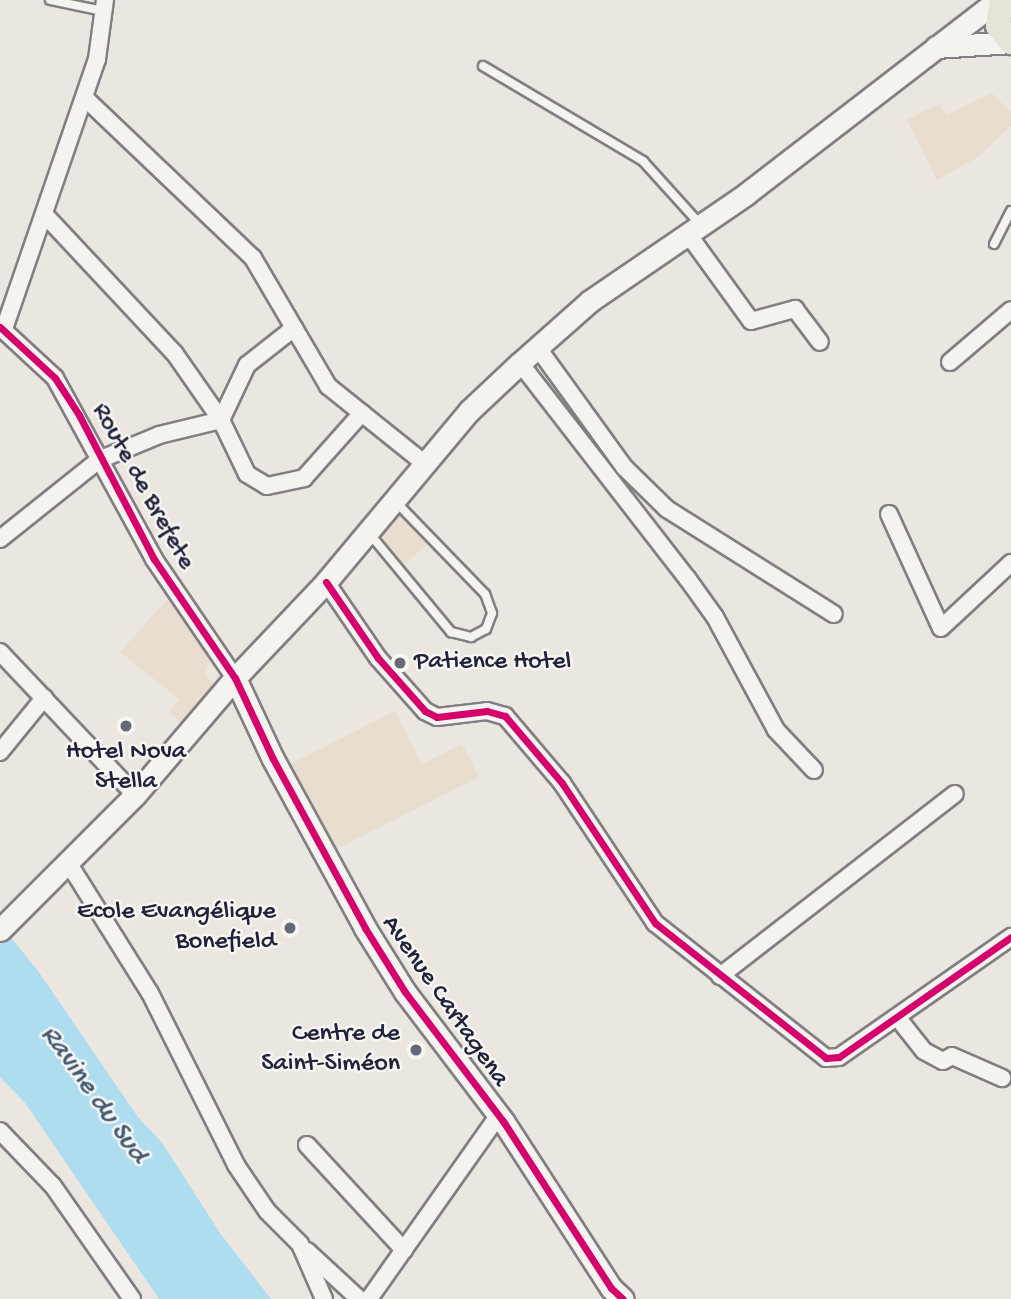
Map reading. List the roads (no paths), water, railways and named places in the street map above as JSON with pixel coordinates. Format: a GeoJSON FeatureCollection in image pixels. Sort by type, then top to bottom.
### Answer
{"type":"FeatureCollection","features":[{"type":"Feature","properties":{"kind":"main road"},"geometry":{"type":"LineString","coordinates":[[0,930],[69,864],[135,795],[235,678],[326,582],[469,411],[520,363],[590,301],[695,230],[934,47],[997,17]]}},
{"type":"Feature","properties":{"kind":"main road"},"geometry":{"type":"LineString","coordinates":[[934,47],[997,17]]}},
{"type":"Feature","properties":{"kind":"main road","name":"Avenue Cartagena"},"geometry":{"type":"LineString","coordinates":[[235,678],[273,759],[365,928],[405,992],[499,1115],[611,1288],[622,1299]]}},
{"type":"Feature","properties":{"kind":"street"},"geometry":{"type":"LineString","coordinates":[[2,328],[85,98],[97,59],[104,6]]}},
{"type":"Feature","properties":{"kind":"street"},"geometry":{"type":"LineString","coordinates":[[85,98],[253,258],[328,386],[424,463]]}},
{"type":"Feature","properties":{"kind":"street"},"geometry":{"type":"LineString","coordinates":[[45,215],[175,354],[221,419],[247,474],[267,486],[304,478],[362,413]]}},
{"type":"Feature","properties":{"kind":"street"},"geometry":{"type":"LineString","coordinates":[[695,230],[751,321],[795,309],[820,342]]}},
{"type":"Feature","properties":{"kind":"street"},"geometry":{"type":"LineString","coordinates":[[950,362],[1011,310]]}},
{"type":"Feature","properties":{"kind":"street","name":"Route de Brefete"},"geometry":{"type":"LineString","coordinates":[[2,328],[55,378],[79,415],[99,460],[154,559],[235,678]]}},
{"type":"Feature","properties":{"kind":"street"},"geometry":{"type":"LineString","coordinates":[[0,539],[99,460],[159,435],[221,419],[247,365],[294,328]]}},
{"type":"Feature","properties":{"kind":"street"},"geometry":{"type":"LineString","coordinates":[[538,348],[624,467],[667,509],[834,614]]}},
{"type":"Feature","properties":{"kind":"street"},"geometry":{"type":"LineString","coordinates":[[520,363],[687,578],[715,617],[776,730],[814,770]]}},
{"type":"Feature","properties":{"kind":"street"},"geometry":{"type":"LineString","coordinates":[[888,514],[941,628],[1011,562]]}},
{"type":"Feature","properties":{"kind":"street"},"geometry":{"type":"LineString","coordinates":[[326,582],[378,658],[425,711],[437,717],[487,711],[505,716],[562,783],[655,923],[826,1058],[839,1057],[1011,937]]}},
{"type":"Feature","properties":{"kind":"street"},"geometry":{"type":"LineString","coordinates":[[2,658],[44,698],[135,795]]}},
{"type":"Feature","properties":{"kind":"street"},"geometry":{"type":"LineString","coordinates":[[0,752],[44,698]]}},
{"type":"Feature","properties":{"kind":"street"},"geometry":{"type":"LineString","coordinates":[[720,976],[955,794]]}},
{"type":"Feature","properties":{"kind":"street"},"geometry":{"type":"LineString","coordinates":[[69,864],[150,993],[236,1165],[267,1212],[359,1299]]}},
{"type":"Feature","properties":{"kind":"street"},"geometry":{"type":"LineString","coordinates":[[897,1017],[924,1051],[943,1061],[952,1056],[1002,1077]]}},
{"type":"Feature","properties":{"kind":"street"},"geometry":{"type":"LineString","coordinates":[[369,1299],[499,1115]]}},
{"type":"Feature","properties":{"kind":"street"},"geometry":{"type":"LineString","coordinates":[[0,1131],[53,1186],[132,1299]]}},
{"type":"Feature","properties":{"kind":"street"},"geometry":{"type":"LineString","coordinates":[[307,1145],[404,1250]]}},
{"type":"Feature","properties":{"kind":"street"},"geometry":{"type":"LineString","coordinates":[[300,1244],[324,1299]]}},
{"type":"Feature","properties":{"kind":"lane"},"geometry":{"type":"LineString","coordinates":[[50,0],[104,6]]}},
{"type":"Feature","properties":{"kind":"lane"},"geometry":{"type":"LineString","coordinates":[[483,66],[643,161],[695,230]]}},
{"type":"Feature","properties":{"kind":"lane"},"geometry":{"type":"LineString","coordinates":[[994,244],[1011,211]]}},
{"type":"Feature","properties":{"kind":"lane"},"geometry":{"type":"LineString","coordinates":[[367,530],[451,632],[471,637],[486,628],[492,606],[479,584],[394,499]]}},
{"type":"Feature","properties":{"kind":"water","name":"Ravine du Sud"},"geometry":{"type":"Polygon","coordinates":[[[0,924],[38,971],[138,1117],[163,1144],[220,1233],[271,1299],[159,1299],[25,1103],[0,1077],[0,924]]]}},
{"type":"Feature","properties":{"kind":"place","name":"Patience Hotel"},"geometry":{"type":"Point","coordinates":[400,663]}},
{"type":"Feature","properties":{"kind":"place","name":"Hotel Nova Stella"},"geometry":{"type":"Point","coordinates":[126,726]}},
{"type":"Feature","properties":{"kind":"place","name":"Ecole Evangélique Bonefield"},"geometry":{"type":"Point","coordinates":[290,928]}},
{"type":"Feature","properties":{"kind":"place","name":"Centre de Saint-Siméon"},"geometry":{"type":"Point","coordinates":[416,1050]}}]}
